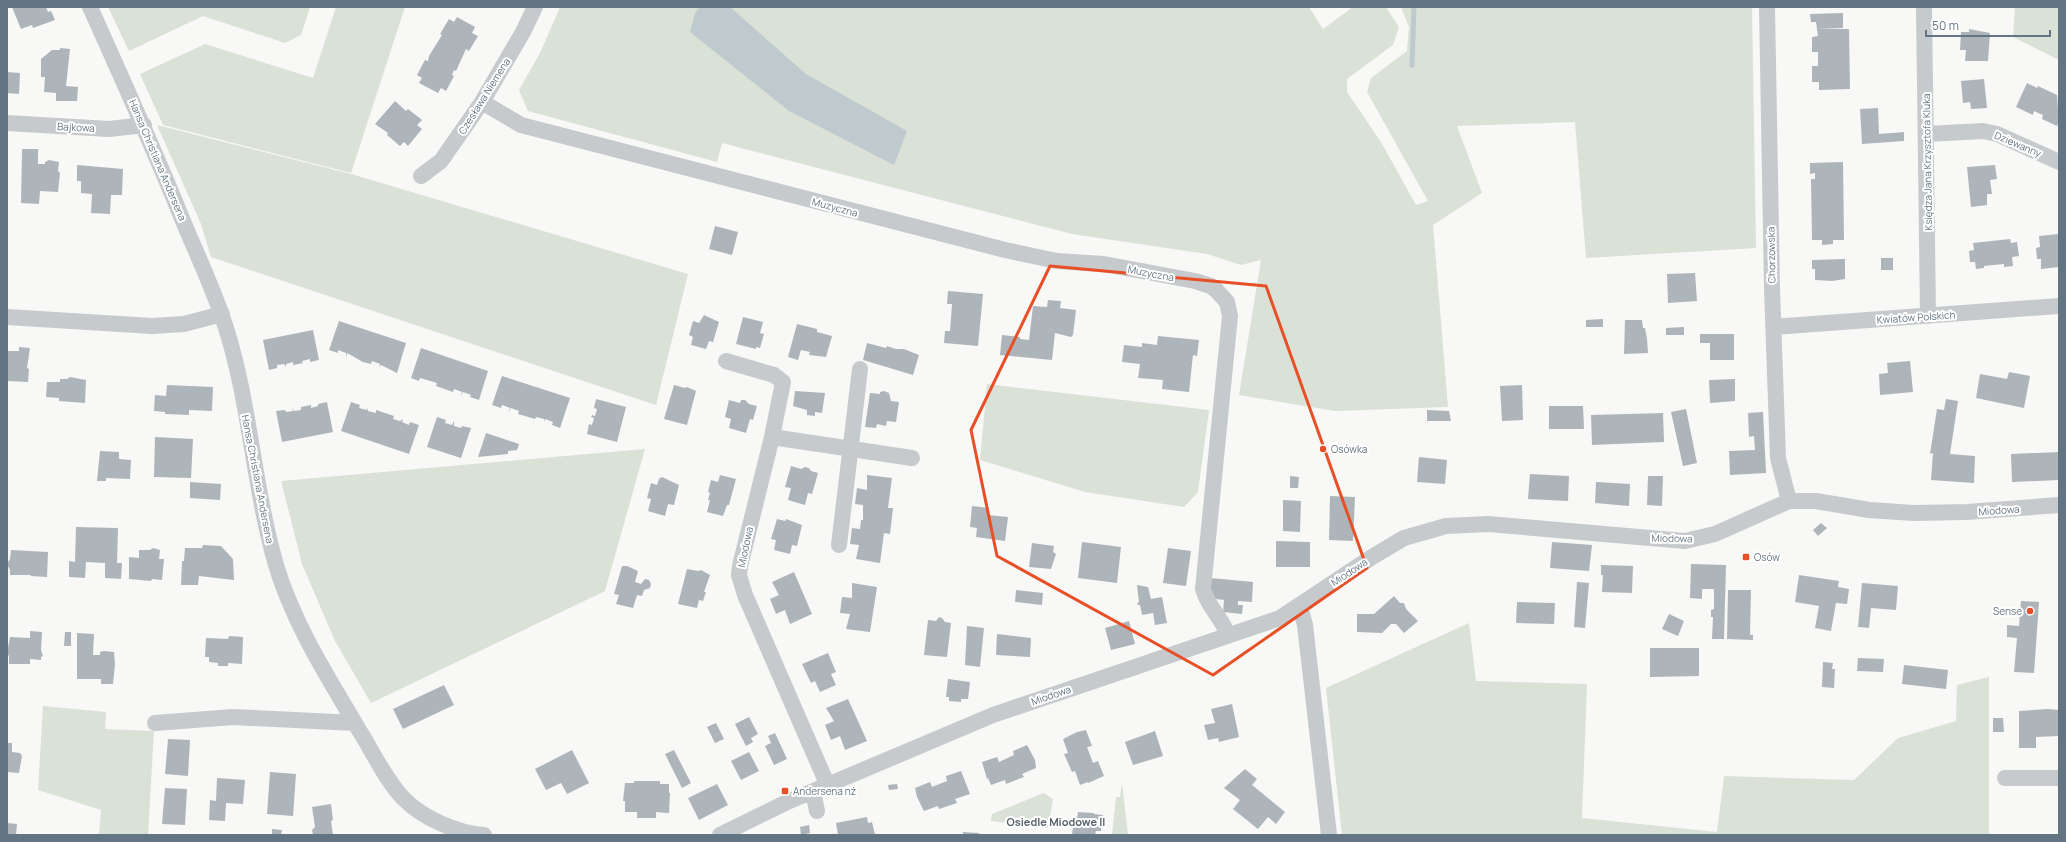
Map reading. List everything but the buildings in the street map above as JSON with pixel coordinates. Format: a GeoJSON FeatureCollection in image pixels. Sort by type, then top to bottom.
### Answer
{"type":"FeatureCollection","features":[{"type":"Feature","properties":{"kind":"street","name":"Hansa Christiana Andersena"},"geometry":{"type":"LineString","coordinates":[[90,7],[144,125],[222,314],[235,359],[261,504],[281,581],[300,627],[383,770],[404,799],[423,813],[450,826],[484,835]]}},
{"type":"Feature","properties":{"kind":"street","name":"Czesława Niemena"},"geometry":{"type":"LineString","coordinates":[[421,176],[441,161],[482,102],[523,32],[534,7]]}},
{"type":"Feature","properties":{"kind":"street","name":"Chorzowska"},"geometry":{"type":"LineString","coordinates":[[1767,7],[1773,327],[1778,458],[1789,501]]}},
{"type":"Feature","properties":{"kind":"street","name":"Księdza Jana Krzysztofa Kluka"},"geometry":{"type":"LineString","coordinates":[[1924,7],[1927,134],[1928,316]]}},
{"type":"Feature","properties":{"kind":"street","name":"Muzyczna"},"geometry":{"type":"LineString","coordinates":[[482,102],[521,125],[948,237],[1057,261],[1104,264],[1195,281],[1211,286],[1217,290],[1227,302],[1230,316],[1203,589],[1206,601],[1225,625],[1228,636]]}},
{"type":"Feature","properties":{"kind":"street","name":"Bajkowa"},"geometry":{"type":"LineString","coordinates":[[7,123],[109,129],[144,125]]}},
{"type":"Feature","properties":{"kind":"street","name":"Dziewanny"},"geometry":{"type":"LineString","coordinates":[[1927,134],[1983,131],[1997,134],[2059,162]]}},
{"type":"Feature","properties":{"kind":"street","name":"Kwiatów Polskich"},"geometry":{"type":"LineString","coordinates":[[1773,327],[2059,306]]}},
{"type":"Feature","properties":{"kind":"street"},"geometry":{"type":"LineString","coordinates":[[7,318],[152,326],[184,324],[222,314]]}},
{"type":"Feature","properties":{"kind":"street","name":"Miodowa"},"geometry":{"type":"LineString","coordinates":[[726,362],[774,375],[783,382],[772,437],[742,553],[739,575],[745,595],[820,788],[817,811]]}},
{"type":"Feature","properties":{"kind":"street"},"geometry":{"type":"LineString","coordinates":[[839,545],[860,369]]}},
{"type":"Feature","properties":{"kind":"street"},"geometry":{"type":"LineString","coordinates":[[772,437],[912,458]]}},
{"type":"Feature","properties":{"kind":"street","name":"Miodowa"},"geometry":{"type":"LineString","coordinates":[[720,835],[820,788],[993,715],[1275,620],[1300,607],[1392,544],[1414,535],[1439,528],[1466,524],[1494,524],[1685,541],[1715,534],[1789,501],[1816,501],[1869,510],[1914,513],[1967,512],[2059,505]]}},
{"type":"Feature","properties":{"kind":"street"},"geometry":{"type":"LineString","coordinates":[[1300,607],[1306,625],[1329,835]]}},
{"type":"Feature","properties":{"kind":"street"},"geometry":{"type":"LineString","coordinates":[[155,723],[233,718],[355,723]]}},
{"type":"Feature","properties":{"kind":"street"},"geometry":{"type":"LineString","coordinates":[[2005,778],[2059,778]]}},
{"type":"Feature","properties":{"kind":"highlighted area"},"geometry":{"type":"Polygon","coordinates":[[[1050,266],[1266,286],[1367,568],[1213,675],[997,556],[971,430],[1050,266]]]}},
{"type":"Feature","properties":{"kind":"shaded area"},"geometry":{"type":"Polygon","coordinates":[[[108,7],[310,7],[301,35],[285,43],[203,16],[129,51],[108,7]]]}},
{"type":"Feature","properties":{"kind":"shaded area"},"geometry":{"type":"Polygon","coordinates":[[[336,7],[405,7],[351,173],[163,125],[140,74],[205,44],[313,78],[336,7]]]}},
{"type":"Feature","properties":{"kind":"shaded area"},"geometry":{"type":"Polygon","coordinates":[[[560,7],[1309,7],[1323,29],[1353,7],[1386,7],[1399,27],[1393,45],[1347,79],[1347,92],[1381,142],[1416,205],[1428,201],[1367,92],[1371,78],[1407,51],[1409,27],[1401,7],[1752,7],[1756,248],[1586,258],[1575,122],[1457,126],[1482,193],[1433,225],[1448,407],[1335,411],[1239,395],[1261,260],[1241,265],[1207,254],[1072,234],[722,143],[717,162],[528,111],[519,90],[540,53],[560,7]]]}},
{"type":"Feature","properties":{"kind":"shaded area"},"geometry":{"type":"Polygon","coordinates":[[[700,7],[730,7],[806,74],[907,131],[894,165],[789,111],[690,32],[695,13],[700,7]]]}},
{"type":"Feature","properties":{"kind":"shaded area"},"geometry":{"type":"Polygon","coordinates":[[[2015,7],[2059,7],[2059,60],[2013,37],[2015,7]]]}},
{"type":"Feature","properties":{"kind":"shaded area"},"geometry":{"type":"Polygon","coordinates":[[[157,125],[351,174],[688,274],[656,405],[211,257],[201,224],[157,125]]]}},
{"type":"Feature","properties":{"kind":"shaded area"},"geometry":{"type":"Polygon","coordinates":[[[987,384],[1209,410],[1198,492],[1184,507],[1085,492],[980,460],[987,384]]]}},
{"type":"Feature","properties":{"kind":"shaded area"},"geometry":{"type":"Polygon","coordinates":[[[645,449],[605,591],[371,703],[335,641],[302,564],[281,481],[645,449]]]}},
{"type":"Feature","properties":{"kind":"shaded area"},"geometry":{"type":"Polygon","coordinates":[[[1469,623],[1476,681],[1587,684],[1582,818],[1717,832],[1724,776],[1854,780],[1898,738],[1956,721],[1957,685],[1989,677],[1989,835],[1342,835],[1326,688],[1469,623]]]}},
{"type":"Feature","properties":{"kind":"shaded area"},"geometry":{"type":"Polygon","coordinates":[[[43,706],[106,712],[105,729],[154,731],[148,835],[99,835],[101,810],[38,790],[43,706]]]}},
{"type":"Feature","properties":{"kind":"shaded area"},"geometry":{"type":"Polygon","coordinates":[[[1122,783],[1128,835],[1112,835],[1116,797],[1120,797],[1122,783]]]}},
{"type":"Feature","properties":{"kind":"shaded area"},"geometry":{"type":"Polygon","coordinates":[[[1044,793],[1053,799],[1048,828],[991,821],[992,814],[1044,793]]]}},
{"type":"Feature","properties":{"kind":"waterway"},"geometry":{"type":"LineString","coordinates":[[1412,65],[1414,7]]}},
{"type":"Feature","properties":{"kind":"place","name":"Osówka"},"geometry":{"type":"Point","coordinates":[1323,449]}},
{"type":"Feature","properties":{"kind":"place","name":"Osów"},"geometry":{"type":"Point","coordinates":[1746,557]}},
{"type":"Feature","properties":{"kind":"place","name":"Sense"},"geometry":{"type":"Point","coordinates":[2030,611]}},
{"type":"Feature","properties":{"kind":"place","name":"Andersena nż"},"geometry":{"type":"Point","coordinates":[785,791]}},
{"type":"Feature","properties":{"kind":"district","name":"Osiedle Miodowe II"},"geometry":{"type":"Point","coordinates":[1056,821]}}]}
